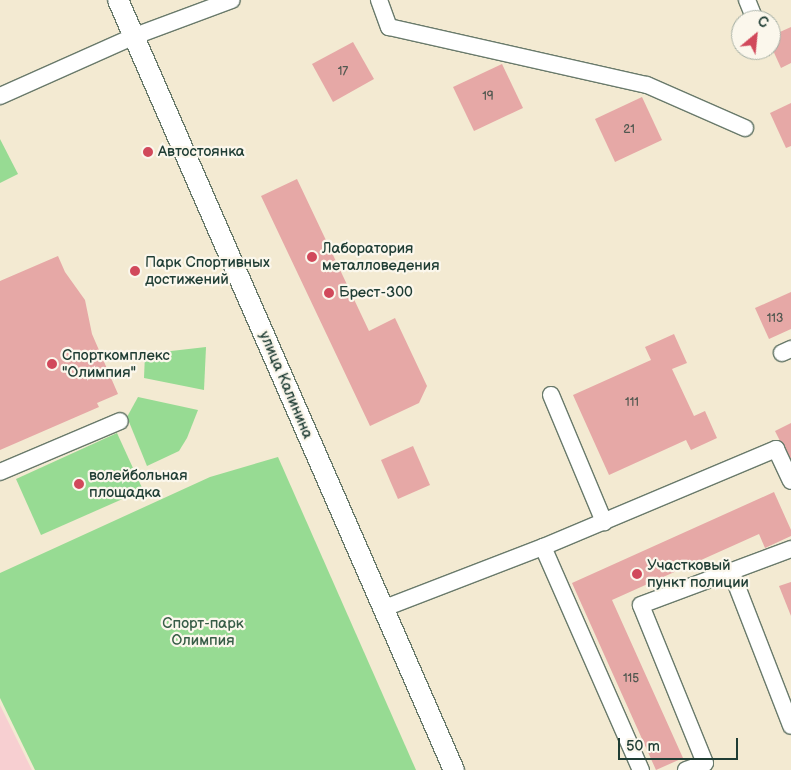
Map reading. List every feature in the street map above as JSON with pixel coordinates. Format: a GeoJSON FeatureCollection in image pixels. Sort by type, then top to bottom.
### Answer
{"type":"FeatureCollection","features":[{"type":"Feature","properties":{"kind":"main road","name":"улица Калинина"},"geometry":{"type":"LineString","coordinates":[[118,0],[382,609],[454,770]]}},
{"type":"Feature","properties":{"kind":"street"},"geometry":{"type":"LineString","coordinates":[[0,96],[135,36],[232,0]]}},
{"type":"Feature","properties":{"kind":"street"},"geometry":{"type":"LineString","coordinates":[[379,0],[389,27],[647,85],[745,128]]}},
{"type":"Feature","properties":{"kind":"street"},"geometry":{"type":"LineString","coordinates":[[552,395],[604,522]]}},
{"type":"Feature","properties":{"kind":"street"},"geometry":{"type":"LineString","coordinates":[[0,472],[120,421]]}},
{"type":"Feature","properties":{"kind":"street"},"geometry":{"type":"LineString","coordinates":[[382,609],[543,547],[776,449],[791,481]]}},
{"type":"Feature","properties":{"kind":"street"},"geometry":{"type":"LineString","coordinates":[[543,547],[641,770]]}},
{"type":"Feature","properties":{"kind":"street"},"geometry":{"type":"LineString","coordinates":[[686,770],[705,763],[641,605],[791,549]]}},
{"type":"Feature","properties":{"kind":"street"},"geometry":{"type":"LineString","coordinates":[[731,571],[791,726]]}},
{"type":"Feature","properties":{"kind":"shaded area"},"geometry":{"type":"Polygon","coordinates":[[[0,705],[32,770],[0,770],[0,705]]]}},
{"type":"Feature","properties":{"kind":"green space"},"geometry":{"type":"Polygon","coordinates":[[[0,139],[18,174],[0,183],[0,139]]]}},
{"type":"Feature","properties":{"kind":"green space"},"geometry":{"type":"Polygon","coordinates":[[[206,347],[204,390],[144,378],[145,354],[206,347]]]}},
{"type":"Feature","properties":{"kind":"green space"},"geometry":{"type":"Polygon","coordinates":[[[138,397],[198,410],[187,438],[179,451],[147,466],[127,417],[138,397]]]}},
{"type":"Feature","properties":{"kind":"green space","name":"волейбольная площадка"},"geometry":{"type":"Polygon","coordinates":[[[117,433],[143,490],[41,535],[16,479],[117,433]]]}},
{"type":"Feature","properties":{"kind":"green space","name":"Спорт-парк Олимпия"},"geometry":{"type":"Polygon","coordinates":[[[278,457],[416,770],[35,770],[0,698],[0,573],[210,477],[278,457]]]}},
{"type":"Feature","properties":{"kind":"building"},"geometry":{"type":"Polygon","coordinates":[[[791,27],[791,63],[781,68],[777,60],[781,60],[781,32],[791,27]]]}},
{"type":"Feature","properties":{"kind":"building"},"geometry":{"type":"Polygon","coordinates":[[[353,42],[374,79],[333,102],[312,64],[353,42]]]}},
{"type":"Feature","properties":{"kind":"building"},"geometry":{"type":"Polygon","coordinates":[[[502,64],[523,108],[474,131],[453,87],[502,64]]]}},
{"type":"Feature","properties":{"kind":"building"},"geometry":{"type":"Polygon","coordinates":[[[642,97],[662,140],[615,162],[595,119],[642,97]]]}},
{"type":"Feature","properties":{"kind":"building"},"geometry":{"type":"Polygon","coordinates":[[[791,103],[791,146],[786,148],[770,113],[791,103]]]}},
{"type":"Feature","properties":{"kind":"building","name":"Лаборатория металловедения"},"geometry":{"type":"Polygon","coordinates":[[[297,179],[369,331],[395,318],[427,386],[419,403],[370,426],[261,196],[297,179]]]}},
{"type":"Feature","properties":{"kind":"building","name":"Спорткомплекс \"Олимпия\""},"geometry":{"type":"Polygon","coordinates":[[[58,256],[65,272],[85,300],[92,334],[118,394],[97,403],[99,407],[0,450],[0,281],[58,256]]]}},
{"type":"Feature","properties":{"kind":"building"},"geometry":{"type":"Polygon","coordinates":[[[791,292],[791,329],[769,339],[755,308],[791,292]]]}},
{"type":"Feature","properties":{"kind":"building"},"geometry":{"type":"Polygon","coordinates":[[[674,334],[687,363],[672,369],[694,416],[705,411],[717,438],[691,450],[686,440],[609,475],[573,395],[651,360],[645,347],[674,334]]]}},
{"type":"Feature","properties":{"kind":"building"},"geometry":{"type":"Polygon","coordinates":[[[791,423],[791,463],[775,431],[791,423]]]}},
{"type":"Feature","properties":{"kind":"building"},"geometry":{"type":"Polygon","coordinates":[[[413,446],[430,485],[398,499],[381,460],[413,446]]]}},
{"type":"Feature","properties":{"kind":"building"},"geometry":{"type":"Polygon","coordinates":[[[774,492],[791,530],[791,536],[765,548],[759,534],[612,600],[683,758],[656,770],[572,583],[774,492]]]}},
{"type":"Feature","properties":{"kind":"building"},"geometry":{"type":"Polygon","coordinates":[[[791,582],[791,616],[779,586],[791,582]]]}},
{"type":"Feature","properties":{"kind":"place","name":"Автостоянка"},"geometry":{"type":"Point","coordinates":[148,152]}},
{"type":"Feature","properties":{"kind":"place","name":"Лаборатория металловедения"},"geometry":{"type":"Point","coordinates":[312,257]}},
{"type":"Feature","properties":{"kind":"place","name":"Парк Спортивных достижений"},"geometry":{"type":"Point","coordinates":[135,271]}},
{"type":"Feature","properties":{"kind":"place","name":"Брест-300"},"geometry":{"type":"Point","coordinates":[329,293]}},
{"type":"Feature","properties":{"kind":"place","name":"Спорткомплекс \"Олимпия\""},"geometry":{"type":"Point","coordinates":[52,364]}},
{"type":"Feature","properties":{"kind":"place","name":"волейбольная площадка"},"geometry":{"type":"Point","coordinates":[79,484]}},
{"type":"Feature","properties":{"kind":"place","name":"Участковый пункт полиции"},"geometry":{"type":"Point","coordinates":[637,574]}}]}
